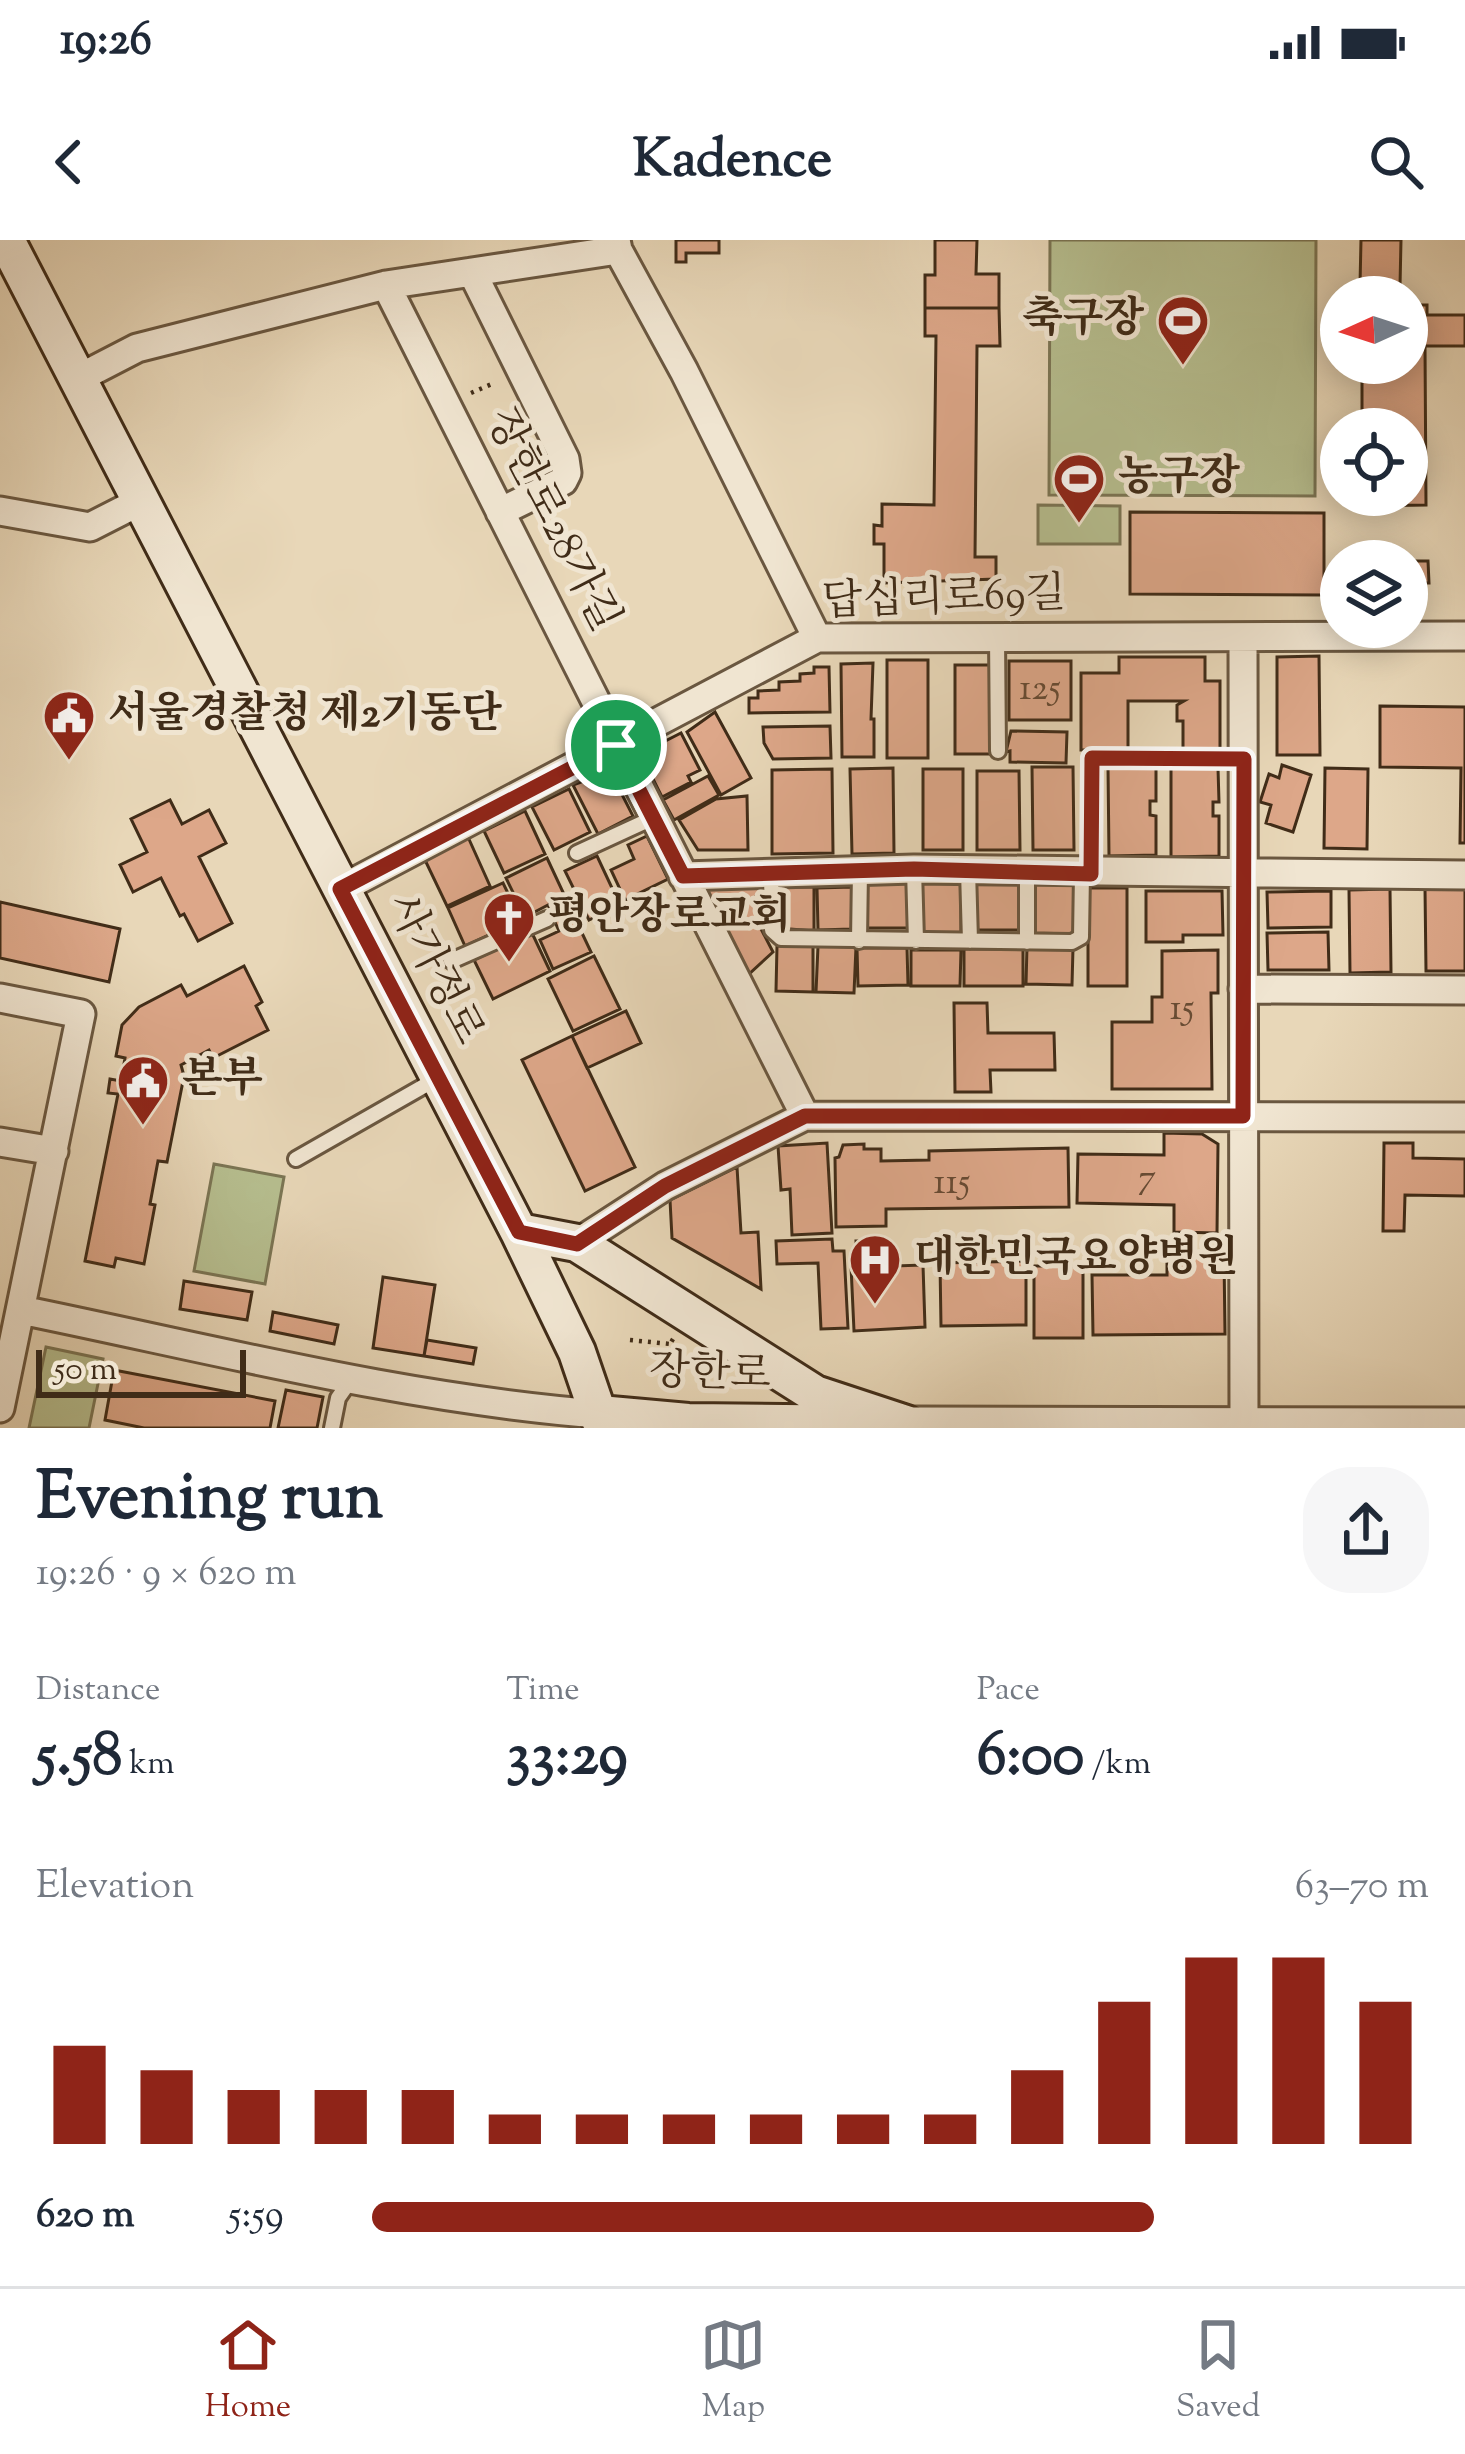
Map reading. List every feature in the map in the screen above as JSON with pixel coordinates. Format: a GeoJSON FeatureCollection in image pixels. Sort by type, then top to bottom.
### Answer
{"type":"FeatureCollection","features":[{"type":"Feature","properties":{"kind":"main road","name":"사가정로"},"geometry":{"type":"LineString","coordinates":[[9,241],[519,1232],[577,1352],[601,1421]]}},
{"type":"Feature","properties":{"kind":"main road"},"geometry":{"type":"LineString","coordinates":[[519,1232],[577,1244],[815,1394],[890,1425]]}},
{"type":"Feature","properties":{"kind":"main road","name":"장한로"},"geometry":{"type":"LineString","coordinates":[[601,1421],[890,1425]]}},
{"type":"Feature","properties":{"kind":"street"},"geometry":{"type":"LineString","coordinates":[[79,378],[137,348],[386,285],[617,245],[817,638]]}},
{"type":"Feature","properties":{"kind":"street"},"geometry":{"type":"LineString","coordinates":[[472,272],[565,459],[567,473],[563,481],[500,512]]}},
{"type":"Feature","properties":{"kind":"street","name":"장한로28가길"},"geometry":{"type":"LineString","coordinates":[[386,285],[805,1116]]}},
{"type":"Feature","properties":{"kind":"street"},"geometry":{"type":"LineString","coordinates":[[0,511],[89,527],[141,501]]}},
{"type":"Feature","properties":{"kind":"street","name":"답십리로69길"},"geometry":{"type":"LineString","coordinates":[[340,889],[817,638],[1465,636]]}},
{"type":"Feature","properties":{"kind":"street"},"geometry":{"type":"LineString","coordinates":[[1243,638],[1244,1425]]}},
{"type":"Feature","properties":{"kind":"street"},"geometry":{"type":"LineString","coordinates":[[683,876],[914,869],[1465,875]]}},
{"type":"Feature","properties":{"kind":"street"},"geometry":{"type":"LineString","coordinates":[[1243,989],[1465,989]]}},
{"type":"Feature","properties":{"kind":"street"},"geometry":{"type":"LineString","coordinates":[[0,998],[81,1014],[0,1406]]}},
{"type":"Feature","properties":{"kind":"street"},"geometry":{"type":"LineString","coordinates":[[577,1244],[665,1186],[805,1116],[1465,1117]]}},
{"type":"Feature","properties":{"kind":"street"},"geometry":{"type":"LineString","coordinates":[[0,1142],[54,1151]]}},
{"type":"Feature","properties":{"kind":"street"},"geometry":{"type":"LineString","coordinates":[[21,1310],[601,1421]]}},
{"type":"Feature","properties":{"kind":"street","name":"장한로"},"geometry":{"type":"LineString","coordinates":[[890,1425],[1465,1426]]}},
{"type":"Feature","properties":{"kind":"lane"},"geometry":{"type":"LineString","coordinates":[[997,637],[998,751]]}},
{"type":"Feature","properties":{"kind":"lane"},"geometry":{"type":"LineString","coordinates":[[771,873],[773,935],[859,941],[1079,940],[1092,758],[1244,759]]}},
{"type":"Feature","properties":{"kind":"lane"},"geometry":{"type":"LineString","coordinates":[[578,853],[653,818]]}},
{"type":"Feature","properties":{"kind":"lane"},"geometry":{"type":"LineString","coordinates":[[914,869],[916,941]]}},
{"type":"Feature","properties":{"kind":"lane"},"geometry":{"type":"LineString","coordinates":[[968,869],[970,941]]}},
{"type":"Feature","properties":{"kind":"lane"},"geometry":{"type":"LineString","coordinates":[[859,941],[860,870]]}},
{"type":"Feature","properties":{"kind":"lane"},"geometry":{"type":"LineString","coordinates":[[1027,871],[1027,942]]}},
{"type":"Feature","properties":{"kind":"lane","name":"사가정로"},"geometry":{"type":"LineString","coordinates":[[452,961],[547,919]]}},
{"type":"Feature","properties":{"kind":"lane"},"geometry":{"type":"LineString","coordinates":[[296,1159],[438,1078]]}},
{"type":"Feature","properties":{"kind":"lane"},"geometry":{"type":"LineString","coordinates":[[332,1428],[338,1398],[352,1377]]}},
{"type":"Feature","properties":{"kind":"path"},"geometry":{"type":"LineString","coordinates":[[446,405],[520,370]]}},
{"type":"Feature","properties":{"kind":"path"},"geometry":{"type":"LineString","coordinates":[[678,1379],[670,1344],[682,1324]]}},
{"type":"Feature","properties":{"kind":"path"},"geometry":{"type":"LineString","coordinates":[[630,1340],[670,1344]]}},
{"type":"Feature","properties":{"kind":"green space","name":"축구장"},"geometry":{"type":"Polygon","coordinates":[[[1050,240],[1316,240],[1315,496],[1049,495],[1050,240]]]}},
{"type":"Feature","properties":{"kind":"green space","name":"농구장"},"geometry":{"type":"Polygon","coordinates":[[[1038,505],[1120,506],[1120,544],[1038,544],[1038,505]]]}},
{"type":"Feature","properties":{"kind":"green space"},"geometry":{"type":"Polygon","coordinates":[[[214,1164],[284,1177],[265,1284],[194,1271],[214,1164]]]}},
{"type":"Feature","properties":{"kind":"green space"},"geometry":{"type":"Polygon","coordinates":[[[46,1347],[103,1359],[89,1428],[29,1428],[46,1347]]]}},
{"type":"Feature","properties":{"kind":"building"},"geometry":{"type":"Polygon","coordinates":[[[676,240],[719,240],[719,253],[686,253],[686,262],[676,262],[676,240]]]}},
{"type":"Feature","properties":{"kind":"building"},"geometry":{"type":"Polygon","coordinates":[[[935,240],[977,240],[976,274],[999,274],[999,308],[925,308],[925,275],[935,275],[935,240]]]}},
{"type":"Feature","properties":{"kind":"building"},"geometry":{"type":"Polygon","coordinates":[[[1361,240],[1401,240],[1400,276],[1360,276],[1361,240]]]}},
{"type":"Feature","properties":{"kind":"building"},"geometry":{"type":"Polygon","coordinates":[[[925,308],[999,308],[1000,346],[977,346],[975,557],[996,557],[996,579],[884,583],[884,544],[874,544],[874,525],[882,526],[882,504],[934,505],[936,336],[925,336],[925,308]]]}},
{"type":"Feature","properties":{"kind":"building"},"geometry":{"type":"Polygon","coordinates":[[[1428,315],[1465,315],[1465,346],[1428,346],[1428,315]]]}},
{"type":"Feature","properties":{"kind":"building"},"geometry":{"type":"Polygon","coordinates":[[[1362,384],[1425,384],[1425,408],[1362,408],[1362,384]]]}},
{"type":"Feature","properties":{"kind":"building"},"geometry":{"type":"Polygon","coordinates":[[[1130,512],[1324,516],[1320,595],[1130,594],[1130,512]]]}},
{"type":"Feature","properties":{"kind":"building"},"geometry":{"type":"Polygon","coordinates":[[[1319,656],[1320,755],[1277,755],[1277,657],[1319,656]]]}},
{"type":"Feature","properties":{"kind":"building"},"geometry":{"type":"Polygon","coordinates":[[[1119,657],[1205,657],[1205,681],[1220,681],[1220,749],[1183,749],[1183,721],[1177,721],[1177,705],[1184,701],[1128,701],[1128,750],[1081,750],[1081,673],[1119,673],[1119,657]]]}},
{"type":"Feature","properties":{"kind":"building"},"geometry":{"type":"Polygon","coordinates":[[[887,660],[928,660],[928,758],[887,758],[887,660]]]}},
{"type":"Feature","properties":{"kind":"building"},"geometry":{"type":"Polygon","coordinates":[[[1009,661],[1071,661],[1071,720],[1009,720],[1009,661]]]}},
{"type":"Feature","properties":{"kind":"building"},"geometry":{"type":"Polygon","coordinates":[[[873,663],[874,757],[842,757],[841,664],[873,663]]]}},
{"type":"Feature","properties":{"kind":"building"},"geometry":{"type":"Polygon","coordinates":[[[955,665],[992,665],[992,754],[955,754],[955,665]]]}},
{"type":"Feature","properties":{"kind":"building"},"geometry":{"type":"Polygon","coordinates":[[[814,667],[829,667],[830,712],[749,713],[749,698],[758,698],[758,691],[779,690],[779,682],[800,681],[800,674],[814,673],[814,667]]]}},
{"type":"Feature","properties":{"kind":"building"},"geometry":{"type":"Polygon","coordinates":[[[1380,706],[1465,707],[1465,843],[1460,843],[1461,768],[1380,767],[1380,706]]]}},
{"type":"Feature","properties":{"kind":"building"},"geometry":{"type":"Polygon","coordinates":[[[715,712],[751,778],[721,795],[687,732],[715,712]]]}},
{"type":"Feature","properties":{"kind":"building"},"geometry":{"type":"Polygon","coordinates":[[[830,726],[831,758],[773,759],[764,743],[763,727],[830,726]]]}},
{"type":"Feature","properties":{"kind":"building"},"geometry":{"type":"Polygon","coordinates":[[[1011,731],[1067,732],[1066,763],[1010,762],[1010,751],[1006,752],[1011,731]]]}},
{"type":"Feature","properties":{"kind":"building"},"geometry":{"type":"Polygon","coordinates":[[[681,733],[700,770],[688,776],[691,782],[662,797],[642,757],[681,733]]]}},
{"type":"Feature","properties":{"kind":"building"},"geometry":{"type":"Polygon","coordinates":[[[1282,765],[1311,775],[1293,832],[1266,823],[1271,805],[1260,802],[1269,774],[1279,778],[1282,765]]]}},
{"type":"Feature","properties":{"kind":"building"},"geometry":{"type":"Polygon","coordinates":[[[1032,767],[1073,767],[1074,850],[1033,850],[1032,767]]]}},
{"type":"Feature","properties":{"kind":"building"},"geometry":{"type":"Polygon","coordinates":[[[1108,767],[1156,767],[1156,801],[1150,801],[1150,815],[1156,816],[1156,855],[1109,856],[1108,767]]]}},
{"type":"Feature","properties":{"kind":"building"},"geometry":{"type":"Polygon","coordinates":[[[893,768],[894,853],[852,854],[850,769],[893,768]]]}},
{"type":"Feature","properties":{"kind":"building"},"geometry":{"type":"Polygon","coordinates":[[[1171,768],[1218,768],[1219,802],[1213,802],[1213,816],[1219,816],[1219,856],[1171,857],[1171,768]]]}},
{"type":"Feature","properties":{"kind":"building"},"geometry":{"type":"Polygon","coordinates":[[[1325,768],[1368,769],[1367,849],[1324,848],[1325,768]]]}},
{"type":"Feature","properties":{"kind":"building"},"geometry":{"type":"Polygon","coordinates":[[[832,769],[833,853],[772,854],[772,770],[832,769]]]}},
{"type":"Feature","properties":{"kind":"building"},"geometry":{"type":"Polygon","coordinates":[[[923,769],[963,769],[963,850],[923,850],[923,769]]]}},
{"type":"Feature","properties":{"kind":"building"},"geometry":{"type":"Polygon","coordinates":[[[610,771],[633,816],[598,834],[573,785],[610,771]]]}},
{"type":"Feature","properties":{"kind":"building"},"geometry":{"type":"Polygon","coordinates":[[[977,771],[1019,771],[1020,850],[977,850],[977,771]]]}},
{"type":"Feature","properties":{"kind":"building"},"geometry":{"type":"Polygon","coordinates":[[[708,776],[719,795],[674,820],[663,800],[708,776]]]}},
{"type":"Feature","properties":{"kind":"building"},"geometry":{"type":"Polygon","coordinates":[[[569,789],[590,832],[554,850],[532,807],[569,789]]]}},
{"type":"Feature","properties":{"kind":"building"},"geometry":{"type":"Polygon","coordinates":[[[747,796],[748,850],[698,850],[679,820],[716,799],[747,796]]]}},
{"type":"Feature","properties":{"kind":"building"},"geometry":{"type":"Polygon","coordinates":[[[170,800],[182,824],[209,810],[226,843],[199,857],[232,923],[198,941],[161,878],[133,892],[120,865],[147,852],[131,819],[170,800]]]}},
{"type":"Feature","properties":{"kind":"building"},"geometry":{"type":"Polygon","coordinates":[[[525,811],[545,854],[504,873],[484,831],[525,811]]]}},
{"type":"Feature","properties":{"kind":"building"},"geometry":{"type":"Polygon","coordinates":[[[647,836],[668,879],[625,900],[611,870],[634,859],[628,845],[647,836]]]}},
{"type":"Feature","properties":{"kind":"building"},"geometry":{"type":"Polygon","coordinates":[[[468,837],[490,886],[447,906],[424,858],[468,837]]]}},
{"type":"Feature","properties":{"kind":"building"},"geometry":{"type":"Polygon","coordinates":[[[597,856],[620,905],[589,920],[565,871],[597,856]]]}},
{"type":"Feature","properties":{"kind":"building"},"geometry":{"type":"Polygon","coordinates":[[[547,858],[569,905],[552,913],[548,905],[525,917],[506,878],[547,858]]]}},
{"type":"Feature","properties":{"kind":"building"},"geometry":{"type":"Polygon","coordinates":[[[867,879],[908,879],[908,928],[867,928],[867,879]]]}},
{"type":"Feature","properties":{"kind":"building"},"geometry":{"type":"Polygon","coordinates":[[[922,881],[961,881],[961,933],[922,933],[922,881]]]}},
{"type":"Feature","properties":{"kind":"building"},"geometry":{"type":"Polygon","coordinates":[[[1020,881],[1021,930],[976,930],[975,882],[1020,881]]]}},
{"type":"Feature","properties":{"kind":"building"},"geometry":{"type":"Polygon","coordinates":[[[1035,881],[1075,882],[1074,934],[1034,933],[1035,881]]]}},
{"type":"Feature","properties":{"kind":"building"},"geometry":{"type":"Polygon","coordinates":[[[503,883],[521,920],[465,946],[448,908],[503,883]]]}},
{"type":"Feature","properties":{"kind":"building"},"geometry":{"type":"Polygon","coordinates":[[[758,887],[762,893],[755,897],[766,918],[759,925],[773,952],[749,974],[706,895],[707,888],[758,887]]]}},
{"type":"Feature","properties":{"kind":"building"},"geometry":{"type":"Polygon","coordinates":[[[777,887],[814,887],[814,931],[778,928],[777,887]]]}},
{"type":"Feature","properties":{"kind":"building"},"geometry":{"type":"Polygon","coordinates":[[[852,887],[852,929],[818,930],[817,888],[852,887]]]}},
{"type":"Feature","properties":{"kind":"building"},"geometry":{"type":"Polygon","coordinates":[[[1088,888],[1127,888],[1127,986],[1088,986],[1088,888]]]}},
{"type":"Feature","properties":{"kind":"building"},"geometry":{"type":"Polygon","coordinates":[[[1425,888],[1465,888],[1465,971],[1426,971],[1425,888]]]}},
{"type":"Feature","properties":{"kind":"building"},"geometry":{"type":"Polygon","coordinates":[[[1390,889],[1391,972],[1350,973],[1349,890],[1390,889]]]}},
{"type":"Feature","properties":{"kind":"building"},"geometry":{"type":"Polygon","coordinates":[[[1146,891],[1222,891],[1223,935],[1183,935],[1183,942],[1146,942],[1146,891]]]}},
{"type":"Feature","properties":{"kind":"building"},"geometry":{"type":"Polygon","coordinates":[[[1331,891],[1331,927],[1268,928],[1267,892],[1331,891]]]}},
{"type":"Feature","properties":{"kind":"building"},"geometry":{"type":"Polygon","coordinates":[[[0,902],[120,929],[109,982],[0,958],[0,902]]]}},
{"type":"Feature","properties":{"kind":"building"},"geometry":{"type":"Polygon","coordinates":[[[572,912],[591,952],[553,969],[540,940],[559,931],[554,920],[572,912]]]}},
{"type":"Feature","properties":{"kind":"building"},"geometry":{"type":"Polygon","coordinates":[[[1328,932],[1329,970],[1268,970],[1267,933],[1328,932]]]}},
{"type":"Feature","properties":{"kind":"building"},"geometry":{"type":"Polygon","coordinates":[[[532,933],[550,971],[493,999],[474,960],[532,933]]]}},
{"type":"Feature","properties":{"kind":"building"},"geometry":{"type":"Polygon","coordinates":[[[777,946],[813,946],[813,992],[776,991],[777,946]]]}},
{"type":"Feature","properties":{"kind":"building"},"geometry":{"type":"Polygon","coordinates":[[[818,946],[856,947],[854,993],[816,992],[818,946]]]}},
{"type":"Feature","properties":{"kind":"building"},"geometry":{"type":"Polygon","coordinates":[[[1027,946],[1073,948],[1072,985],[1026,984],[1027,946]]]}},
{"type":"Feature","properties":{"kind":"building"},"geometry":{"type":"Polygon","coordinates":[[[857,948],[907,948],[908,985],[858,986],[857,948]]]}},
{"type":"Feature","properties":{"kind":"building"},"geometry":{"type":"Polygon","coordinates":[[[964,949],[1023,949],[1023,986],[964,986],[964,949]]]}},
{"type":"Feature","properties":{"kind":"building"},"geometry":{"type":"Polygon","coordinates":[[[911,950],[961,950],[960,986],[911,986],[911,950]]]}},
{"type":"Feature","properties":{"kind":"building"},"geometry":{"type":"Polygon","coordinates":[[[1218,950],[1218,993],[1211,993],[1212,1089],[1112,1089],[1112,1022],[1152,1022],[1152,997],[1162,997],[1162,951],[1218,950]]]}},
{"type":"Feature","properties":{"kind":"building"},"geometry":{"type":"Polygon","coordinates":[[[594,956],[620,1009],[573,1031],[548,979],[594,956]]]}},
{"type":"Feature","properties":{"kind":"building","name":"본부"},"geometry":{"type":"Polygon","coordinates":[[[244,966],[262,1002],[256,1006],[268,1030],[213,1058],[209,1050],[181,1065],[184,1076],[167,1162],[158,1161],[150,1204],[155,1205],[144,1264],[116,1258],[114,1267],[85,1261],[118,1094],[108,1093],[110,1079],[121,1081],[125,1058],[116,1056],[122,1025],[139,1007],[181,985],[187,996],[244,966]]]}},
{"type":"Feature","properties":{"kind":"building"},"geometry":{"type":"Polygon","coordinates":[[[954,1003],[987,1003],[988,1033],[1054,1033],[1055,1070],[990,1070],[991,1092],[955,1092],[954,1003]]]}},
{"type":"Feature","properties":{"kind":"building"},"geometry":{"type":"Polygon","coordinates":[[[626,1011],[641,1043],[587,1068],[572,1036],[626,1011]]]}},
{"type":"Feature","properties":{"kind":"building"},"geometry":{"type":"Polygon","coordinates":[[[572,1036],[635,1167],[585,1191],[522,1060],[572,1036]]]}},
{"type":"Feature","properties":{"kind":"building"},"geometry":{"type":"Polygon","coordinates":[[[1164,1133],[1202,1134],[1218,1144],[1217,1233],[1174,1232],[1174,1205],[1077,1203],[1078,1154],[1164,1155],[1164,1133]]]}},
{"type":"Feature","properties":{"kind":"building"},"geometry":{"type":"Polygon","coordinates":[[[827,1143],[832,1233],[792,1235],[790,1189],[781,1190],[778,1146],[827,1143]]]}},
{"type":"Feature","properties":{"kind":"building"},"geometry":{"type":"Polygon","coordinates":[[[1384,1143],[1413,1143],[1413,1158],[1465,1159],[1465,1196],[1405,1195],[1404,1231],[1383,1231],[1384,1143]]]}},
{"type":"Feature","properties":{"kind":"building"},"geometry":{"type":"Polygon","coordinates":[[[864,1144],[864,1149],[881,1149],[881,1161],[929,1160],[929,1151],[1068,1148],[1069,1207],[886,1209],[886,1226],[836,1227],[835,1158],[843,1145],[864,1144]]]}},
{"type":"Feature","properties":{"kind":"building"},"geometry":{"type":"Polygon","coordinates":[[[737,1167],[741,1233],[758,1232],[761,1289],[672,1238],[670,1200],[737,1167]]]}},
{"type":"Feature","properties":{"kind":"building"},"geometry":{"type":"Polygon","coordinates":[[[832,1239],[833,1251],[844,1251],[848,1328],[821,1329],[818,1263],[777,1264],[776,1241],[832,1239]]]}},
{"type":"Feature","properties":{"kind":"building"},"geometry":{"type":"Polygon","coordinates":[[[856,1241],[879,1241],[880,1261],[923,1265],[925,1327],[854,1331],[851,1266],[857,1266],[856,1241]]]}},
{"type":"Feature","properties":{"kind":"building"},"geometry":{"type":"Polygon","coordinates":[[[1224,1257],[1225,1334],[1093,1335],[1092,1275],[1167,1275],[1167,1258],[1224,1257]]]}},
{"type":"Feature","properties":{"kind":"building"},"geometry":{"type":"Polygon","coordinates":[[[1026,1261],[1026,1325],[941,1326],[940,1263],[1026,1261]]]}},
{"type":"Feature","properties":{"kind":"building"},"geometry":{"type":"Polygon","coordinates":[[[1034,1266],[1083,1266],[1083,1338],[1034,1338],[1034,1266]]]}},
{"type":"Feature","properties":{"kind":"building"},"geometry":{"type":"Polygon","coordinates":[[[383,1277],[435,1285],[424,1356],[373,1348],[383,1277]]]}},
{"type":"Feature","properties":{"kind":"building"},"geometry":{"type":"Polygon","coordinates":[[[184,1281],[252,1292],[247,1320],[180,1309],[184,1281]]]}},
{"type":"Feature","properties":{"kind":"building"},"geometry":{"type":"Polygon","coordinates":[[[273,1312],[338,1325],[334,1344],[270,1331],[273,1312]]]}},
{"type":"Feature","properties":{"kind":"building"},"geometry":{"type":"Polygon","coordinates":[[[427,1340],[476,1348],[473,1364],[424,1356],[427,1340]]]}},
{"type":"Feature","properties":{"kind":"building"},"geometry":{"type":"Polygon","coordinates":[[[114,1370],[275,1401],[270,1428],[144,1428],[105,1420],[114,1370]]]}},
{"type":"Feature","properties":{"kind":"building"},"geometry":{"type":"Polygon","coordinates":[[[286,1390],[323,1397],[317,1428],[278,1428],[286,1390]]]}},
{"type":"Feature","properties":{"kind":"place","name":"축구장"},"geometry":{"type":"Point","coordinates":[1183,367]}},
{"type":"Feature","properties":{"kind":"place","name":"농구장"},"geometry":{"type":"Point","coordinates":[1079,525]}},
{"type":"Feature","properties":{"kind":"place","name":"서울경찰청 제2기동단"},"geometry":{"type":"Point","coordinates":[69,762]}},
{"type":"Feature","properties":{"kind":"place","name":"평안장로교회"},"geometry":{"type":"Point","coordinates":[509,964]}},
{"type":"Feature","properties":{"kind":"place","name":"본부"},"geometry":{"type":"Point","coordinates":[143,1127]}},
{"type":"Feature","properties":{"kind":"place","name":"대한민국요양병원"},"geometry":{"type":"Point","coordinates":[875,1306]}},
{"type":"Feature","properties":{"kind":"route"},"geometry":{"type":"LineString","coordinates":[[616,745],[683,876],[914,869],[1091,874],[1092,758],[1244,759],[1243,1116],[805,1116],[665,1186],[577,1244],[519,1232],[340,889],[616,745]]}}]}
